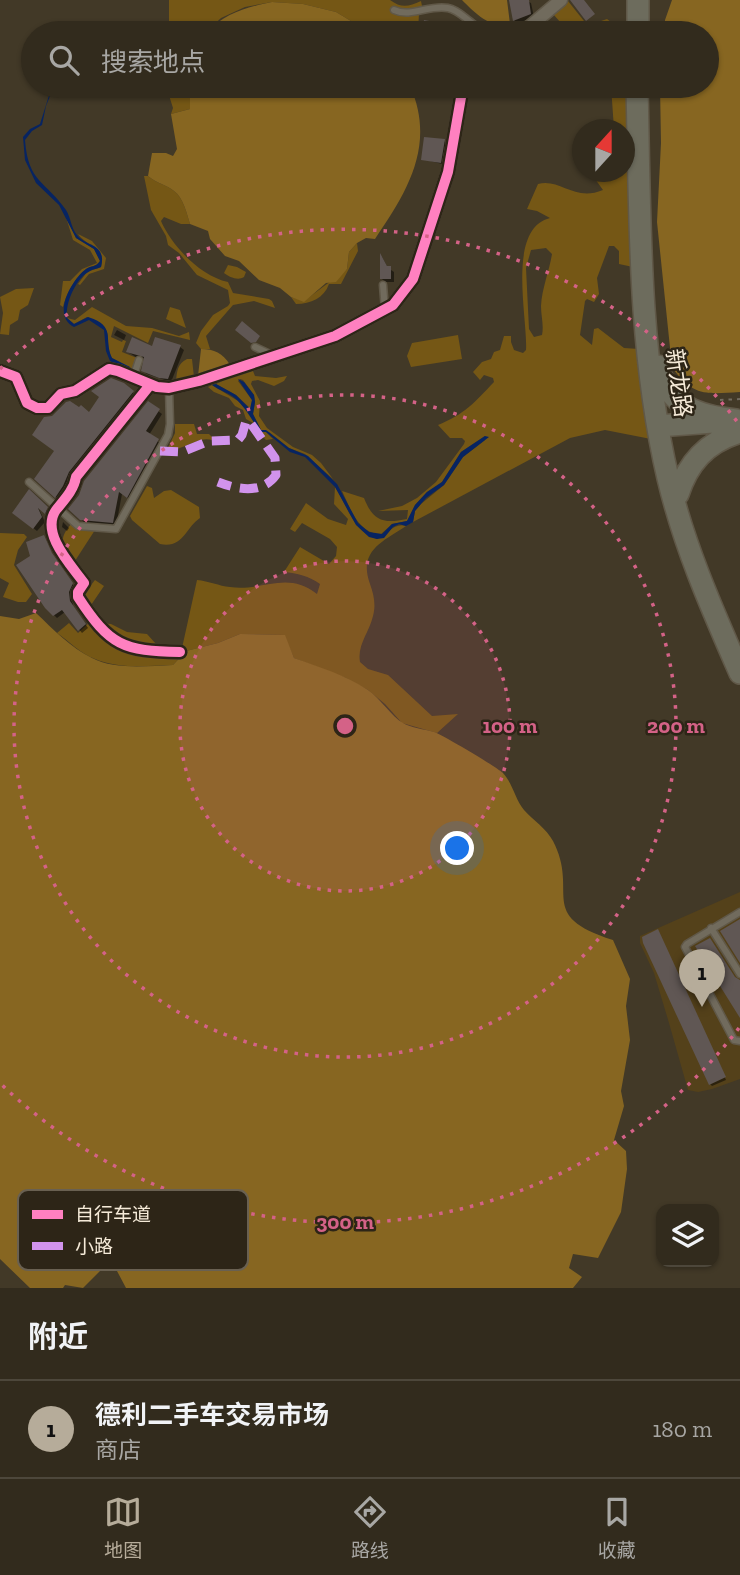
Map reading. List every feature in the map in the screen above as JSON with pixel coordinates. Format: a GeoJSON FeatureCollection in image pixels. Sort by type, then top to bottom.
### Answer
{"type":"FeatureCollection","features":[{"type":"Feature","properties":{"kind":"main road"},"geometry":{"type":"LineString","coordinates":[[639,21],[640,0]]}},
{"type":"Feature","properties":{"kind":"main road"},"geometry":{"type":"LineString","coordinates":[[640,0],[642,21]]}},
{"type":"Feature","properties":{"kind":"main road","name":"新龙路"},"geometry":{"type":"LineString","coordinates":[[637,98],[646,325],[662,432],[679,519],[698,575],[740,673]]}},
{"type":"Feature","properties":{"kind":"main road","name":"新龙路"},"geometry":{"type":"LineString","coordinates":[[643,98],[645,218],[653,351],[662,432],[683,516],[702,573],[740,662]]}},
{"type":"Feature","properties":{"kind":"main road"},"geometry":{"type":"LineString","coordinates":[[653,351],[669,393],[679,402],[699,414],[738,427]]}},
{"type":"Feature","properties":{"kind":"main road"},"geometry":{"type":"LineString","coordinates":[[662,432],[738,427]]}},
{"type":"Feature","properties":{"kind":"main road"},"geometry":{"type":"LineString","coordinates":[[678,494],[686,473],[700,453],[738,427]]}},
{"type":"Feature","properties":{"kind":"street"},"geometry":{"type":"LineString","coordinates":[[536,21],[561,0]]}},
{"type":"Feature","properties":{"kind":"street"},"geometry":{"type":"LineString","coordinates":[[0,370],[16,377],[27,403],[43,409],[52,405],[61,394],[75,391],[109,369],[118,370],[150,385],[169,388],[199,382],[335,336],[385,310],[407,289],[420,260],[448,172],[461,98]]}},
{"type":"Feature","properties":{"kind":"street"},"geometry":{"type":"LineString","coordinates":[[150,385],[76,477],[75,484],[51,518],[52,530],[67,561],[84,583],[78,597],[102,631],[111,639],[139,651],[180,652]]}},
{"type":"Feature","properties":{"kind":"lane"},"geometry":{"type":"LineString","coordinates":[[394,10],[408,13],[432,7],[447,7],[472,21]]}},
{"type":"Feature","properties":{"kind":"lane"},"geometry":{"type":"LineString","coordinates":[[383,285],[385,310]]}},
{"type":"Feature","properties":{"kind":"lane"},"geometry":{"type":"LineString","coordinates":[[255,347],[274,356]]}},
{"type":"Feature","properties":{"kind":"lane"},"geometry":{"type":"LineString","coordinates":[[133,378],[139,360]]}},
{"type":"Feature","properties":{"kind":"lane"},"geometry":{"type":"LineString","coordinates":[[29,482],[78,526],[116,529],[168,435],[169,388]]}},
{"type":"Feature","properties":{"kind":"lane"},"geometry":{"type":"LineString","coordinates":[[740,912],[685,947],[734,1040],[740,1041]]}},
{"type":"Feature","properties":{"kind":"lane"},"geometry":{"type":"LineString","coordinates":[[711,928],[740,974]]}},
{"type":"Feature","properties":{"kind":"shaded area"},"geometry":{"type":"Polygon","coordinates":[[[169,0],[390,0],[405,6],[421,1],[422,6],[407,11],[393,7],[391,9],[397,15],[419,13],[419,21],[351,21],[336,12],[303,4],[272,2],[245,7],[218,21],[169,21],[169,0]]]}},
{"type":"Feature","properties":{"kind":"shaded area"},"geometry":{"type":"Polygon","coordinates":[[[462,0],[507,0],[510,21],[487,21],[462,0]]]}},
{"type":"Feature","properties":{"kind":"shaded area"},"geometry":{"type":"Polygon","coordinates":[[[672,0],[740,0],[740,392],[701,392],[687,384],[672,367],[657,222],[660,98],[719,98],[719,21],[665,20],[672,0]]]}},
{"type":"Feature","properties":{"kind":"shaded area"},"geometry":{"type":"Polygon","coordinates":[[[568,1],[584,21],[559,21],[553,14],[568,1]]]}},
{"type":"Feature","properties":{"kind":"shaded area"},"geometry":{"type":"Polygon","coordinates":[[[272,2],[303,4],[336,12],[351,21],[221,21],[252,7],[272,2]]]}},
{"type":"Feature","properties":{"kind":"shaded area"},"geometry":{"type":"Polygon","coordinates":[[[170,98],[190,98],[190,109],[171,114],[173,108],[170,98]]]}},
{"type":"Feature","properties":{"kind":"shaded area"},"geometry":{"type":"Polygon","coordinates":[[[190,98],[414,98],[420,128],[419,147],[407,185],[375,239],[366,238],[357,243],[349,252],[347,269],[336,282],[326,283],[304,302],[259,280],[239,261],[225,256],[210,239],[208,231],[190,224],[180,197],[148,176],[152,153],[173,156],[177,149],[171,114],[190,109],[190,98]]]}},
{"type":"Feature","properties":{"kind":"shaded area"},"geometry":{"type":"Polygon","coordinates":[[[612,98],[632,98],[632,119],[613,119],[612,98]]]}},
{"type":"Feature","properties":{"kind":"shaded area"},"geometry":{"type":"Polygon","coordinates":[[[144,176],[171,189],[182,201],[190,224],[181,224],[164,217],[161,221],[188,259],[207,273],[228,282],[233,293],[269,299],[275,308],[254,301],[233,305],[206,336],[210,349],[201,349],[196,343],[201,331],[213,315],[230,303],[228,290],[197,275],[179,253],[168,245],[166,236],[151,210],[144,176]]]}},
{"type":"Feature","properties":{"kind":"shaded area"},"geometry":{"type":"Polygon","coordinates":[[[597,182],[633,182],[633,267],[619,264],[619,251],[614,246],[609,246],[597,278],[599,294],[594,302],[587,299],[585,301],[580,335],[592,345],[594,329],[598,328],[624,348],[639,349],[651,439],[605,430],[570,438],[413,522],[415,511],[444,485],[463,457],[485,440],[485,436],[461,452],[442,482],[427,492],[415,505],[407,521],[392,524],[380,535],[366,529],[356,519],[342,491],[364,498],[371,512],[380,519],[407,519],[408,510],[378,511],[402,506],[417,498],[436,482],[464,444],[462,438],[450,438],[438,425],[469,407],[494,382],[493,378],[484,375],[480,380],[473,372],[482,362],[491,359],[494,352],[500,350],[504,336],[511,336],[514,350],[523,353],[526,350],[522,276],[524,256],[528,239],[536,226],[550,218],[527,209],[538,184],[553,184],[584,193],[603,190],[597,182]],[[546,248],[531,250],[526,268],[529,329],[534,337],[542,335],[541,310],[552,254],[546,248]]]}},
{"type":"Feature","properties":{"kind":"shaded area"},"geometry":{"type":"Polygon","coordinates":[[[65,214],[76,238],[94,249],[100,261],[78,278],[63,307],[60,305],[63,281],[70,281],[82,269],[97,263],[90,250],[73,240],[65,214]]]}},
{"type":"Feature","properties":{"kind":"shaded area"},"geometry":{"type":"Polygon","coordinates":[[[78,234],[92,241],[106,258],[104,269],[89,274],[80,285],[78,284],[87,272],[101,267],[101,261],[97,251],[78,234]]]}},
{"type":"Feature","properties":{"kind":"shaded area"},"geometry":{"type":"Polygon","coordinates":[[[357,243],[358,251],[341,284],[329,284],[324,293],[316,299],[296,304],[291,297],[304,301],[347,269],[349,252],[357,243]]]}},
{"type":"Feature","properties":{"kind":"shaded area"},"geometry":{"type":"Polygon","coordinates":[[[228,265],[246,272],[244,277],[236,279],[224,273],[228,265]]]}},
{"type":"Feature","properties":{"kind":"shaded area"},"geometry":{"type":"Polygon","coordinates":[[[34,288],[28,305],[20,310],[18,320],[10,325],[9,335],[0,334],[3,313],[0,297],[16,289],[34,288]]]}},
{"type":"Feature","properties":{"kind":"shaded area"},"geometry":{"type":"Polygon","coordinates":[[[92,307],[126,326],[152,328],[179,336],[189,332],[190,340],[153,331],[148,343],[114,326],[111,337],[126,341],[122,352],[137,358],[132,369],[112,358],[108,334],[103,326],[87,317],[74,324],[67,318],[75,320],[92,307]]]}},
{"type":"Feature","properties":{"kind":"shaded area"},"geometry":{"type":"Polygon","coordinates":[[[170,307],[180,310],[186,328],[166,319],[170,307]]]}},
{"type":"Feature","properties":{"kind":"shaded area"},"geometry":{"type":"Polygon","coordinates":[[[458,335],[462,359],[411,367],[407,356],[412,343],[458,335]]]}},
{"type":"Feature","properties":{"kind":"shaded area"},"geometry":{"type":"Polygon","coordinates":[[[201,349],[218,352],[230,365],[198,376],[201,349]]]}},
{"type":"Feature","properties":{"kind":"shaded area"},"geometry":{"type":"Polygon","coordinates":[[[187,359],[192,359],[194,377],[176,381],[179,366],[187,359]]]}},
{"type":"Feature","properties":{"kind":"shaded area"},"geometry":{"type":"Polygon","coordinates":[[[258,368],[253,371],[255,376],[287,376],[284,381],[274,386],[258,380],[252,381],[260,401],[259,416],[267,428],[293,447],[312,455],[333,479],[305,454],[289,448],[269,432],[261,430],[253,414],[254,395],[243,380],[238,381],[252,400],[251,409],[236,395],[216,384],[243,371],[258,368]]]}},
{"type":"Feature","properties":{"kind":"shaded area"},"geometry":{"type":"Polygon","coordinates":[[[212,385],[238,401],[251,414],[260,432],[266,432],[273,439],[266,440],[253,423],[246,419],[243,410],[235,406],[229,398],[208,387],[212,385]]]}},
{"type":"Feature","properties":{"kind":"shaded area"},"geometry":{"type":"Polygon","coordinates":[[[175,424],[194,424],[197,434],[209,434],[213,438],[167,450],[175,433],[175,424]]]}},
{"type":"Feature","properties":{"kind":"shaded area"},"geometry":{"type":"Polygon","coordinates":[[[147,486],[152,488],[154,498],[171,490],[199,507],[200,518],[174,543],[160,544],[130,516],[147,486]]]}},
{"type":"Feature","properties":{"kind":"shaded area"},"geometry":{"type":"Polygon","coordinates":[[[335,487],[356,524],[369,535],[377,539],[395,527],[406,526],[374,549],[367,563],[374,608],[360,650],[360,662],[368,669],[388,675],[432,716],[458,714],[437,733],[402,723],[368,690],[346,678],[294,658],[284,635],[240,634],[186,651],[173,665],[133,666],[90,657],[57,633],[69,623],[78,633],[91,621],[108,641],[182,648],[197,580],[242,588],[295,583],[317,594],[320,584],[303,575],[284,572],[300,547],[329,564],[336,556],[337,547],[330,539],[302,523],[295,532],[290,529],[306,503],[328,519],[346,525],[348,519],[334,504],[335,487]]]}},
{"type":"Feature","properties":{"kind":"shaded area"},"geometry":{"type":"Polygon","coordinates":[[[72,523],[95,530],[73,564],[63,543],[64,534],[72,523]]]}},
{"type":"Feature","properties":{"kind":"shaded area"},"geometry":{"type":"Polygon","coordinates":[[[0,533],[24,534],[27,537],[18,550],[14,565],[32,594],[26,602],[3,597],[9,583],[0,578],[0,533]]]}},
{"type":"Feature","properties":{"kind":"shaded area"},"geometry":{"type":"Polygon","coordinates":[[[95,580],[104,586],[89,608],[84,594],[95,580]]]}},
{"type":"Feature","properties":{"kind":"shaded area"},"geometry":{"type":"Polygon","coordinates":[[[36,613],[62,638],[84,654],[101,662],[121,666],[173,665],[186,651],[240,634],[285,635],[294,658],[360,685],[403,723],[439,734],[503,773],[524,810],[553,841],[560,859],[567,911],[589,931],[613,940],[630,979],[626,1006],[630,1040],[621,1091],[624,1106],[614,1140],[626,1151],[627,1169],[621,1212],[598,1258],[573,1254],[569,1268],[582,1277],[573,1288],[126,1288],[116,1270],[248,1270],[248,1190],[18,1190],[18,1270],[101,1270],[83,1288],[65,1285],[63,1288],[30,1288],[0,1259],[0,616],[19,619],[36,613]]]}},
{"type":"Feature","properties":{"kind":"shaded area"},"geometry":{"type":"Polygon","coordinates":[[[101,623],[111,624],[127,632],[147,634],[156,644],[166,648],[123,642],[101,623]]]}},
{"type":"Feature","properties":{"kind":"shaded area"},"geometry":{"type":"Polygon","coordinates":[[[740,892],[740,1079],[698,1092],[688,1090],[654,973],[640,943],[640,936],[740,892]]]}},
{"type":"Feature","properties":{"kind":"water"},"geometry":{"type":"Polygon","coordinates":[[[49,98],[42,125],[32,131],[25,140],[30,165],[39,180],[66,210],[77,235],[95,246],[102,259],[101,267],[85,274],[76,285],[68,305],[67,318],[74,324],[88,317],[103,325],[108,334],[112,358],[130,367],[132,372],[110,361],[104,330],[89,320],[74,327],[67,322],[64,315],[66,298],[75,281],[86,269],[100,261],[94,249],[76,238],[59,205],[36,183],[25,160],[23,137],[30,129],[40,124],[49,98]]]}},
{"type":"Feature","properties":{"kind":"water"},"geometry":{"type":"Polygon","coordinates":[[[238,379],[244,382],[254,395],[253,414],[261,430],[266,430],[289,448],[308,456],[337,484],[358,523],[369,532],[382,534],[392,524],[407,521],[415,505],[427,492],[442,482],[461,452],[485,436],[489,437],[463,457],[444,485],[426,498],[415,511],[413,522],[406,526],[399,524],[384,538],[377,539],[369,537],[356,525],[335,487],[305,457],[290,452],[266,432],[260,432],[237,400],[212,385],[216,384],[236,395],[250,409],[252,400],[238,379]]]}},
{"type":"Feature","properties":{"kind":"building"},"geometry":{"type":"Polygon","coordinates":[[[509,0],[529,0],[531,14],[513,21],[509,0]]]}},
{"type":"Feature","properties":{"kind":"building"},"geometry":{"type":"Polygon","coordinates":[[[570,0],[584,0],[595,14],[586,21],[570,0]]]}},
{"type":"Feature","properties":{"kind":"building"},"geometry":{"type":"Polygon","coordinates":[[[424,137],[445,139],[441,163],[421,160],[424,137]]]}},
{"type":"Feature","properties":{"kind":"building"},"geometry":{"type":"Polygon","coordinates":[[[380,253],[387,266],[391,266],[391,279],[380,279],[380,253]]]}},
{"type":"Feature","properties":{"kind":"building"},"geometry":{"type":"Polygon","coordinates":[[[242,321],[260,336],[256,342],[251,343],[235,330],[242,321]]]}},
{"type":"Feature","properties":{"kind":"building"},"geometry":{"type":"Polygon","coordinates":[[[132,337],[152,346],[155,337],[181,345],[168,379],[141,371],[144,357],[126,352],[132,337]]]}},
{"type":"Feature","properties":{"kind":"building"},"geometry":{"type":"Polygon","coordinates":[[[111,378],[134,391],[69,472],[55,498],[34,479],[54,451],[32,435],[44,417],[52,416],[66,402],[70,401],[79,407],[81,405],[89,412],[99,397],[91,391],[111,378]]]}},
{"type":"Feature","properties":{"kind":"building"},"geometry":{"type":"Polygon","coordinates":[[[148,401],[160,409],[146,431],[159,439],[127,498],[119,492],[113,523],[80,520],[68,509],[79,495],[84,481],[148,401]]]}},
{"type":"Feature","properties":{"kind":"building"},"geometry":{"type":"Polygon","coordinates":[[[29,489],[48,507],[45,514],[38,508],[42,517],[33,529],[12,513],[29,489]]]}},
{"type":"Feature","properties":{"kind":"building"},"geometry":{"type":"Polygon","coordinates":[[[44,535],[52,553],[73,583],[69,592],[70,601],[86,624],[78,631],[62,610],[53,616],[45,608],[16,565],[30,556],[26,542],[44,535]]]}},
{"type":"Feature","properties":{"kind":"building"},"geometry":{"type":"Polygon","coordinates":[[[740,919],[740,963],[720,931],[740,919]]]}},
{"type":"Feature","properties":{"kind":"building"},"geometry":{"type":"Polygon","coordinates":[[[658,929],[726,1077],[709,1085],[643,943],[642,937],[658,929]]]}},
{"type":"Feature","properties":{"kind":"building"},"geometry":{"type":"Polygon","coordinates":[[[710,938],[735,977],[740,980],[740,1018],[695,946],[710,938]]]}},
{"type":"Feature","properties":{"kind":"marked path"},"geometry":{"type":"LineString","coordinates":[[160,451],[182,452],[209,441],[238,440],[246,421],[249,421],[275,458],[276,475],[264,486],[248,489],[218,482]]}},
{"type":"Feature","properties":{"kind":"cycle path"},"geometry":{"type":"LineString","coordinates":[[0,371],[16,377],[27,403],[37,408],[48,408],[61,394],[75,391],[109,369],[157,387],[169,388],[199,381],[335,336],[393,305],[413,279],[448,172],[461,98]]}},
{"type":"Feature","properties":{"kind":"cycle path"},"geometry":{"type":"LineString","coordinates":[[150,385],[76,477],[71,491],[56,510],[52,529],[59,548],[84,583],[78,597],[109,636],[131,647],[180,652]]}},
{"type":"Feature","properties":{"kind":"place","name":"德利二手车交易市场"},"geometry":{"type":"Point","coordinates":[702,1007]}}]}
